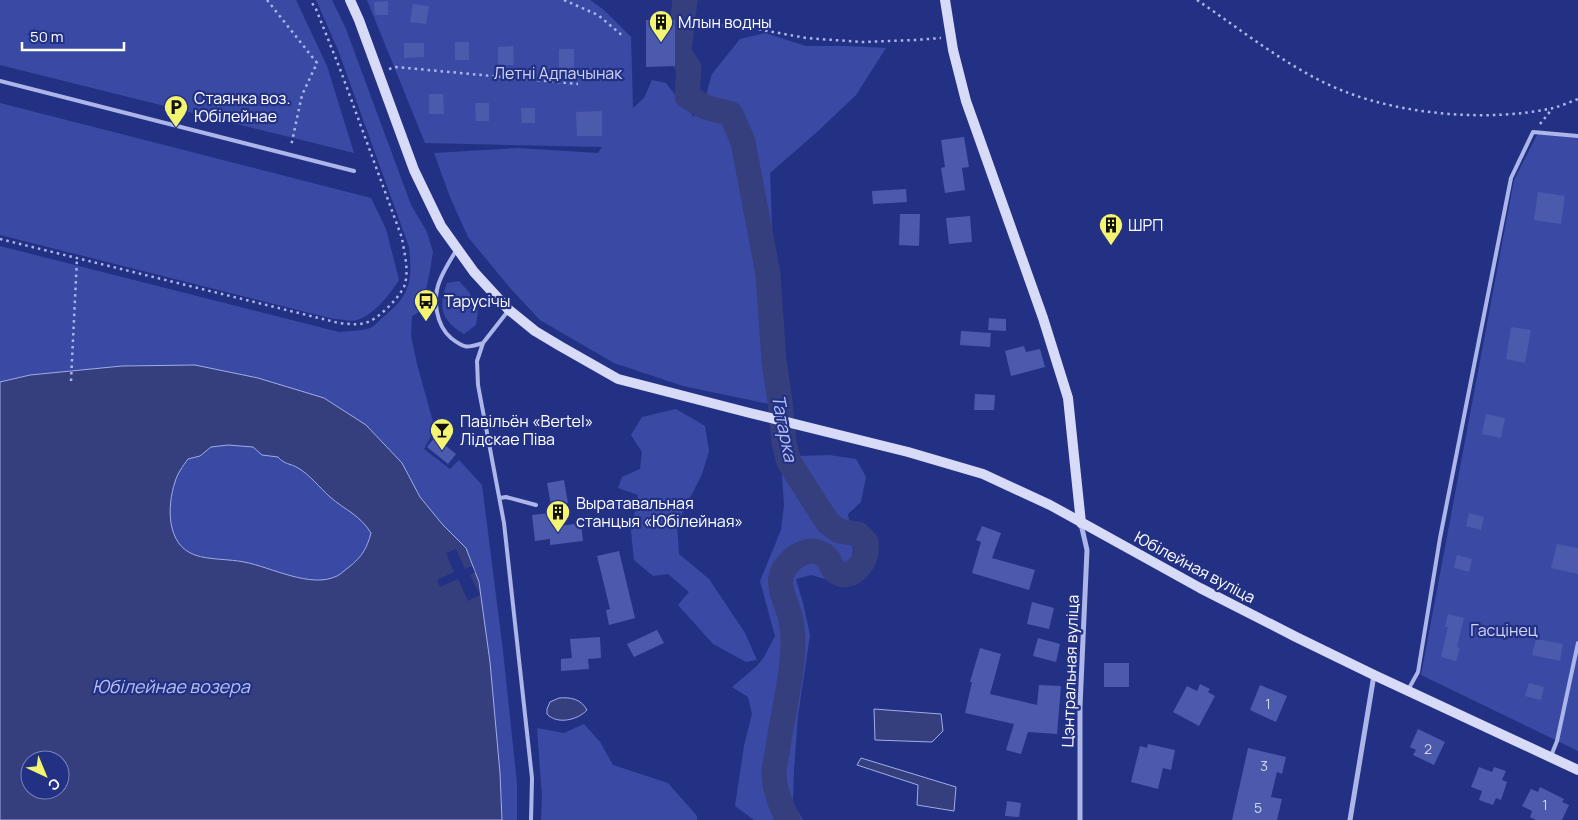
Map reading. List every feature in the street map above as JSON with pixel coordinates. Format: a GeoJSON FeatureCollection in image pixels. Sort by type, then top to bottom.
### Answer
{"type":"FeatureCollection","features":[{"type":"Feature","properties":{"kind":"street","name":"Юбілейная вуліца"},"geometry":{"type":"LineString","coordinates":[[350,0],[417,178],[441,226],[489,290],[509,310],[535,331],[618,378],[750,414],[908,452],[983,474],[1050,505],[1200,588],[1374,675],[1578,770]]}},
{"type":"Feature","properties":{"kind":"street"},"geometry":{"type":"LineString","coordinates":[[945,0],[966,101],[1043,318],[1068,398],[1081,523]]}},
{"type":"Feature","properties":{"kind":"street","name":"Цэнтральная вуліца"},"geometry":{"type":"LineString","coordinates":[[1080,820],[1080,706],[1087,550],[1081,523]]}},
{"type":"Feature","properties":{"kind":"street"},"geometry":{"type":"LineString","coordinates":[[1350,820],[1374,675]]}},
{"type":"Feature","properties":{"kind":"lane"},"geometry":{"type":"LineString","coordinates":[[0,80],[354,171]]}},
{"type":"Feature","properties":{"kind":"lane"},"geometry":{"type":"LineString","coordinates":[[1408,690],[1418,672],[1440,538],[1511,178],[1532,132],[1578,136]]}},
{"type":"Feature","properties":{"kind":"lane"},"geometry":{"type":"LineString","coordinates":[[457,249],[439,281],[436,302],[439,323],[444,332],[458,343],[469,348],[483,343]]}},
{"type":"Feature","properties":{"kind":"lane"},"geometry":{"type":"LineString","coordinates":[[509,310],[483,343],[477,361],[478,385],[504,523],[532,778],[531,820]]}},
{"type":"Feature","properties":{"kind":"lane"},"geometry":{"type":"LineString","coordinates":[[500,498],[506,497],[536,505]]}},
{"type":"Feature","properties":{"kind":"lane"},"geometry":{"type":"LineString","coordinates":[[1551,756],[1557,741],[1578,643]]}},
{"type":"Feature","properties":{"kind":"path"},"geometry":{"type":"LineString","coordinates":[[267,0],[317,63],[302,95],[289,154]]}},
{"type":"Feature","properties":{"kind":"path"},"geometry":{"type":"LineString","coordinates":[[0,239],[340,323],[357,325],[371,321],[393,301],[405,285],[406,263],[402,238],[340,69],[316,9],[310,0]]}},
{"type":"Feature","properties":{"kind":"path"},"geometry":{"type":"LineString","coordinates":[[564,0],[598,15],[624,37]]}},
{"type":"Feature","properties":{"kind":"path"},"geometry":{"type":"LineString","coordinates":[[1198,0],[1284,59],[1316,78],[1345,92],[1375,101],[1418,110],[1498,115],[1553,108],[1578,98]]}},
{"type":"Feature","properties":{"kind":"path"},"geometry":{"type":"LineString","coordinates":[[694,24],[746,26],[806,38],[862,42],[915,40],[951,36]]}},
{"type":"Feature","properties":{"kind":"path"},"geometry":{"type":"LineString","coordinates":[[378,73],[396,67],[578,84]]}},
{"type":"Feature","properties":{"kind":"path"},"geometry":{"type":"LineString","coordinates":[[1532,132],[1553,108]]}},
{"type":"Feature","properties":{"kind":"path"},"geometry":{"type":"LineString","coordinates":[[71,381],[77,258]]}},
{"type":"Feature","properties":{"kind":"green space"},"geometry":{"type":"Polygon","coordinates":[[[0,0],[296,0],[327,66],[354,153],[0,65],[0,0]]]}},
{"type":"Feature","properties":{"kind":"green space"},"geometry":{"type":"Polygon","coordinates":[[[316,0],[332,0],[346,29],[411,205],[427,232],[433,252],[421,311],[412,316],[411,336],[435,429],[424,449],[450,469],[459,460],[482,485],[503,651],[517,784],[517,820],[502,820],[500,773],[479,582],[466,548],[443,525],[420,497],[402,463],[366,425],[324,398],[258,378],[195,365],[122,366],[30,375],[0,382],[0,246],[339,332],[360,330],[373,326],[399,302],[410,279],[409,247],[338,50],[316,0]]]}},
{"type":"Feature","properties":{"kind":"green space","name":"Летні Адпачынак"},"geometry":{"type":"Polygon","coordinates":[[[367,0],[590,0],[604,10],[631,37],[633,108],[644,98],[652,80],[666,83],[694,117],[706,95],[712,74],[740,39],[765,33],[806,46],[886,48],[856,95],[770,173],[777,301],[760,288],[769,404],[683,386],[614,363],[540,320],[511,289],[468,237],[450,197],[434,153],[518,148],[598,153],[602,147],[425,143],[367,0]]]}},
{"type":"Feature","properties":{"kind":"green space"},"geometry":{"type":"Polygon","coordinates":[[[0,103],[371,198],[386,229],[399,280],[381,303],[369,314],[352,321],[334,319],[0,235],[0,103]]]}},
{"type":"Feature","properties":{"kind":"green space","name":"Гасцінец"},"geometry":{"type":"Polygon","coordinates":[[[1538,133],[1578,137],[1578,751],[1421,675],[1514,180],[1538,133]]]}},
{"type":"Feature","properties":{"kind":"green space"},"geometry":{"type":"Polygon","coordinates":[[[459,281],[469,292],[478,311],[476,325],[464,334],[450,324],[442,306],[447,283],[459,281]]]}},
{"type":"Feature","properties":{"kind":"green space"},"geometry":{"type":"Polygon","coordinates":[[[676,409],[705,426],[709,451],[702,474],[677,524],[679,554],[709,579],[745,633],[757,660],[746,662],[713,644],[678,605],[689,592],[668,574],[653,576],[634,560],[631,531],[638,495],[618,488],[622,477],[640,469],[642,452],[631,435],[642,417],[676,409]]]}},
{"type":"Feature","properties":{"kind":"green space"},"geometry":{"type":"Polygon","coordinates":[[[228,445],[253,447],[262,455],[278,457],[306,474],[330,497],[367,527],[371,533],[361,556],[337,576],[315,580],[291,576],[244,562],[201,557],[185,550],[174,534],[171,524],[172,492],[176,479],[188,459],[200,456],[211,447],[228,445]]]}},
{"type":"Feature","properties":{"kind":"green space"},"geometry":{"type":"Polygon","coordinates":[[[829,455],[856,459],[866,477],[861,502],[848,514],[853,550],[845,585],[811,575],[796,579],[810,635],[798,716],[794,770],[793,802],[803,820],[754,820],[735,806],[744,746],[752,714],[748,697],[732,687],[757,666],[775,636],[760,581],[781,530],[784,505],[782,475],[799,456],[829,455]]]}},
{"type":"Feature","properties":{"kind":"green space"},"geometry":{"type":"Polygon","coordinates":[[[584,724],[600,742],[613,765],[668,783],[697,816],[697,820],[541,820],[542,797],[537,728],[564,733],[584,724]]]}},
{"type":"Feature","properties":{"kind":"water","name":"Юбілейнае возера"},"geometry":{"type":"Polygon","coordinates":[[[195,365],[258,378],[324,398],[366,425],[402,463],[420,497],[443,525],[466,548],[479,582],[490,662],[500,773],[502,820],[0,820],[0,382],[30,375],[122,366],[195,365]],[[228,445],[211,447],[200,456],[188,459],[180,470],[172,492],[171,524],[179,543],[185,550],[201,557],[244,562],[303,579],[327,579],[342,573],[361,556],[366,548],[371,533],[367,527],[295,466],[278,457],[262,455],[253,447],[228,445]]]}},
{"type":"Feature","properties":{"kind":"water"},"geometry":{"type":"Polygon","coordinates":[[[559,698],[568,698],[582,703],[587,710],[573,719],[562,720],[551,717],[547,714],[547,709],[550,702],[559,698]]]}},
{"type":"Feature","properties":{"kind":"water"},"geometry":{"type":"Polygon","coordinates":[[[874,709],[941,714],[943,731],[932,742],[875,740],[874,709]]]}},
{"type":"Feature","properties":{"kind":"water"},"geometry":{"type":"Polygon","coordinates":[[[861,758],[956,787],[954,811],[917,805],[918,785],[857,765],[861,758]]]}},
{"type":"Feature","properties":{"kind":"pier"},"geometry":{"type":"Polygon","coordinates":[[[456,549],[465,569],[472,566],[475,572],[470,575],[480,595],[468,601],[458,579],[440,587],[437,580],[454,572],[446,553],[456,549]]]}},
{"type":"Feature","properties":{"kind":"building"},"geometry":{"type":"Polygon","coordinates":[[[388,1],[388,15],[375,15],[374,2],[388,1]]]}},
{"type":"Feature","properties":{"kind":"building"},"geometry":{"type":"Polygon","coordinates":[[[413,4],[429,6],[426,24],[410,22],[413,4]]]}},
{"type":"Feature","properties":{"kind":"building","name":"Млын водны"},"geometry":{"type":"Polygon","coordinates":[[[646,20],[675,20],[675,66],[646,67],[646,20]]]}},
{"type":"Feature","properties":{"kind":"building"},"geometry":{"type":"Polygon","coordinates":[[[455,42],[469,42],[469,60],[455,60],[455,42]]]}},
{"type":"Feature","properties":{"kind":"building"},"geometry":{"type":"Polygon","coordinates":[[[404,43],[424,43],[424,57],[404,58],[404,43]]]}},
{"type":"Feature","properties":{"kind":"building"},"geometry":{"type":"Polygon","coordinates":[[[513,46],[514,65],[498,65],[498,47],[513,46]]]}},
{"type":"Feature","properties":{"kind":"building"},"geometry":{"type":"Polygon","coordinates":[[[559,49],[574,49],[574,70],[559,70],[559,49]]]}},
{"type":"Feature","properties":{"kind":"building"},"geometry":{"type":"Polygon","coordinates":[[[429,94],[443,94],[444,114],[429,114],[429,94]]]}},
{"type":"Feature","properties":{"kind":"building"},"geometry":{"type":"Polygon","coordinates":[[[475,103],[489,103],[489,121],[476,121],[475,103]]]}},
{"type":"Feature","properties":{"kind":"building"},"geometry":{"type":"Polygon","coordinates":[[[521,108],[535,108],[535,123],[522,123],[521,108]]]}},
{"type":"Feature","properties":{"kind":"building"},"geometry":{"type":"Polygon","coordinates":[[[602,111],[602,136],[577,136],[576,112],[602,111]]]}},
{"type":"Feature","properties":{"kind":"building"},"geometry":{"type":"Polygon","coordinates":[[[964,137],[969,167],[962,168],[965,190],[945,193],[941,168],[945,167],[941,140],[964,137]]]}},
{"type":"Feature","properties":{"kind":"building"},"geometry":{"type":"Polygon","coordinates":[[[906,189],[907,202],[873,204],[872,191],[906,189]]]}},
{"type":"Feature","properties":{"kind":"building"},"geometry":{"type":"Polygon","coordinates":[[[1538,192],[1565,196],[1561,224],[1534,220],[1538,192]]]}},
{"type":"Feature","properties":{"kind":"building"},"geometry":{"type":"Polygon","coordinates":[[[900,214],[920,214],[919,246],[899,245],[900,214]]]}},
{"type":"Feature","properties":{"kind":"building"},"geometry":{"type":"Polygon","coordinates":[[[970,216],[972,242],[949,244],[946,218],[970,216]]]}},
{"type":"Feature","properties":{"kind":"building"},"geometry":{"type":"Polygon","coordinates":[[[989,318],[1006,319],[1006,331],[988,330],[989,318]]]}},
{"type":"Feature","properties":{"kind":"building"},"geometry":{"type":"Polygon","coordinates":[[[1511,327],[1531,330],[1525,363],[1506,359],[1511,327]]]}},
{"type":"Feature","properties":{"kind":"building"},"geometry":{"type":"Polygon","coordinates":[[[961,331],[991,333],[990,347],[960,345],[961,331]]]}},
{"type":"Feature","properties":{"kind":"building"},"geometry":{"type":"Polygon","coordinates":[[[1024,346],[1026,352],[1040,349],[1045,367],[1011,376],[1005,351],[1024,346]]]}},
{"type":"Feature","properties":{"kind":"building"},"geometry":{"type":"Polygon","coordinates":[[[975,394],[995,395],[994,410],[974,410],[975,394]]]}},
{"type":"Feature","properties":{"kind":"building"},"geometry":{"type":"Polygon","coordinates":[[[1486,414],[1505,418],[1501,438],[1482,434],[1486,414]]]}},
{"type":"Feature","properties":{"kind":"building","name":"Павільён «Bertel» Лідскае Піва"},"geometry":{"type":"Polygon","coordinates":[[[435,437],[456,454],[448,464],[427,447],[435,437]]]}},
{"type":"Feature","properties":{"kind":"building"},"geometry":{"type":"Polygon","coordinates":[[[564,480],[568,503],[551,505],[547,483],[564,480]]]}},
{"type":"Feature","properties":{"kind":"building","name":"Выратавальная станцыя «Юбілейная»"},"geometry":{"type":"Polygon","coordinates":[[[551,513],[553,527],[581,523],[583,541],[550,545],[550,539],[535,541],[532,515],[551,513]]]}},
{"type":"Feature","properties":{"kind":"building"},"geometry":{"type":"Polygon","coordinates":[[[1469,513],[1484,517],[1481,530],[1466,526],[1469,513]]]}},
{"type":"Feature","properties":{"kind":"building"},"geometry":{"type":"Polygon","coordinates":[[[982,526],[1001,533],[992,558],[1035,570],[1029,590],[972,573],[981,542],[976,540],[982,526]]]}},
{"type":"Feature","properties":{"kind":"building"},"geometry":{"type":"Polygon","coordinates":[[[1557,544],[1578,548],[1578,574],[1551,568],[1557,544]]]}},
{"type":"Feature","properties":{"kind":"building"},"geometry":{"type":"Polygon","coordinates":[[[619,551],[635,618],[609,625],[606,610],[610,609],[597,556],[619,551]]]}},
{"type":"Feature","properties":{"kind":"building"},"geometry":{"type":"Polygon","coordinates":[[[1457,555],[1472,559],[1469,572],[1454,568],[1457,555]]]}},
{"type":"Feature","properties":{"kind":"building"},"geometry":{"type":"Polygon","coordinates":[[[1032,602],[1054,608],[1049,629],[1027,624],[1032,602]]]}},
{"type":"Feature","properties":{"kind":"building"},"geometry":{"type":"Polygon","coordinates":[[[1448,614],[1464,618],[1457,647],[1460,648],[1456,661],[1441,657],[1448,627],[1445,627],[1448,614]]]}},
{"type":"Feature","properties":{"kind":"building"},"geometry":{"type":"Polygon","coordinates":[[[657,630],[664,643],[634,657],[627,644],[657,630]]]}},
{"type":"Feature","properties":{"kind":"building"},"geometry":{"type":"Polygon","coordinates":[[[600,637],[601,658],[588,659],[589,669],[561,671],[561,659],[572,658],[570,639],[600,637]]]}},
{"type":"Feature","properties":{"kind":"building"},"geometry":{"type":"Polygon","coordinates":[[[1038,638],[1060,644],[1056,662],[1033,656],[1038,638]]]}},
{"type":"Feature","properties":{"kind":"building"},"geometry":{"type":"Polygon","coordinates":[[[1536,639],[1563,644],[1560,661],[1532,655],[1536,639]]]}},
{"type":"Feature","properties":{"kind":"building"},"geometry":{"type":"Polygon","coordinates":[[[980,648],[1001,654],[990,694],[1037,705],[1039,685],[1061,686],[1057,734],[1028,732],[1021,754],[1006,750],[1014,724],[965,713],[972,682],[970,682],[980,648]]]}},
{"type":"Feature","properties":{"kind":"building"},"geometry":{"type":"Polygon","coordinates":[[[1104,663],[1129,663],[1129,687],[1104,687],[1104,663]]]}},
{"type":"Feature","properties":{"kind":"building"},"geometry":{"type":"Polygon","coordinates":[[[1529,683],[1544,687],[1541,700],[1525,696],[1529,683]]]}},
{"type":"Feature","properties":{"kind":"building"},"geometry":{"type":"Polygon","coordinates":[[[1200,684],[1210,689],[1208,692],[1215,696],[1199,726],[1173,712],[1187,686],[1197,691],[1200,684]]]}},
{"type":"Feature","properties":{"kind":"building"},"geometry":{"type":"Polygon","coordinates":[[[1260,685],[1287,696],[1276,722],[1250,710],[1260,685]]]}},
{"type":"Feature","properties":{"kind":"building"},"geometry":{"type":"Polygon","coordinates":[[[1418,729],[1445,742],[1434,765],[1413,755],[1416,750],[1410,747],[1418,729]]]}},
{"type":"Feature","properties":{"kind":"building"},"geometry":{"type":"Polygon","coordinates":[[[1148,744],[1175,750],[1171,770],[1163,768],[1158,789],[1131,782],[1140,746],[1147,748],[1148,744]]]}},
{"type":"Feature","properties":{"kind":"building"},"geometry":{"type":"Polygon","coordinates":[[[1248,748],[1286,757],[1282,774],[1277,772],[1271,797],[1282,799],[1277,820],[1232,820],[1248,748]]]}},
{"type":"Feature","properties":{"kind":"building"},"geometry":{"type":"Polygon","coordinates":[[[1479,767],[1492,772],[1494,767],[1506,771],[1502,780],[1507,782],[1501,800],[1496,798],[1493,805],[1479,800],[1482,791],[1471,787],[1479,767]]]}},
{"type":"Feature","properties":{"kind":"building"},"geometry":{"type":"Polygon","coordinates":[[[1540,787],[1564,799],[1562,802],[1569,805],[1562,820],[1536,820],[1530,817],[1532,811],[1522,806],[1531,789],[1538,792],[1540,787]]]}},
{"type":"Feature","properties":{"kind":"building"},"geometry":{"type":"Polygon","coordinates":[[[1007,801],[1021,803],[1019,817],[1005,816],[1007,801]]]}},
{"type":"Feature","properties":{"kind":"waterway","name":"Татарка"},"geometry":{"type":"LineString","coordinates":[[685,0],[679,51],[689,68],[687,96],[705,107],[731,114],[743,142],[768,274],[774,362],[784,443],[789,462],[828,523],[839,531],[858,534],[866,542],[866,551],[862,563],[855,571],[846,575],[836,572],[828,559],[822,554],[811,551],[804,552],[793,559],[784,569],[782,575],[781,587],[791,620],[793,646],[789,684],[774,774],[777,794],[788,820]]}},
{"type":"Feature","properties":{"kind":"place","name":"Млын водны"},"geometry":{"type":"Point","coordinates":[661,43]}},
{"type":"Feature","properties":{"kind":"place","name":"Стаянка воз. Юбілейнае"},"geometry":{"type":"Point","coordinates":[176,128]}},
{"type":"Feature","properties":{"kind":"place","name":"ШРП"},"geometry":{"type":"Point","coordinates":[1111,246]}},
{"type":"Feature","properties":{"kind":"place","name":"Тарусічы"},"geometry":{"type":"Point","coordinates":[426,322]}},
{"type":"Feature","properties":{"kind":"place","name":"Павільён «Bertel» Лідскае Піва"},"geometry":{"type":"Point","coordinates":[442,451]}},
{"type":"Feature","properties":{"kind":"place","name":"Выратавальная станцыя «Юбілейная»"},"geometry":{"type":"Point","coordinates":[558,533]}}]}
